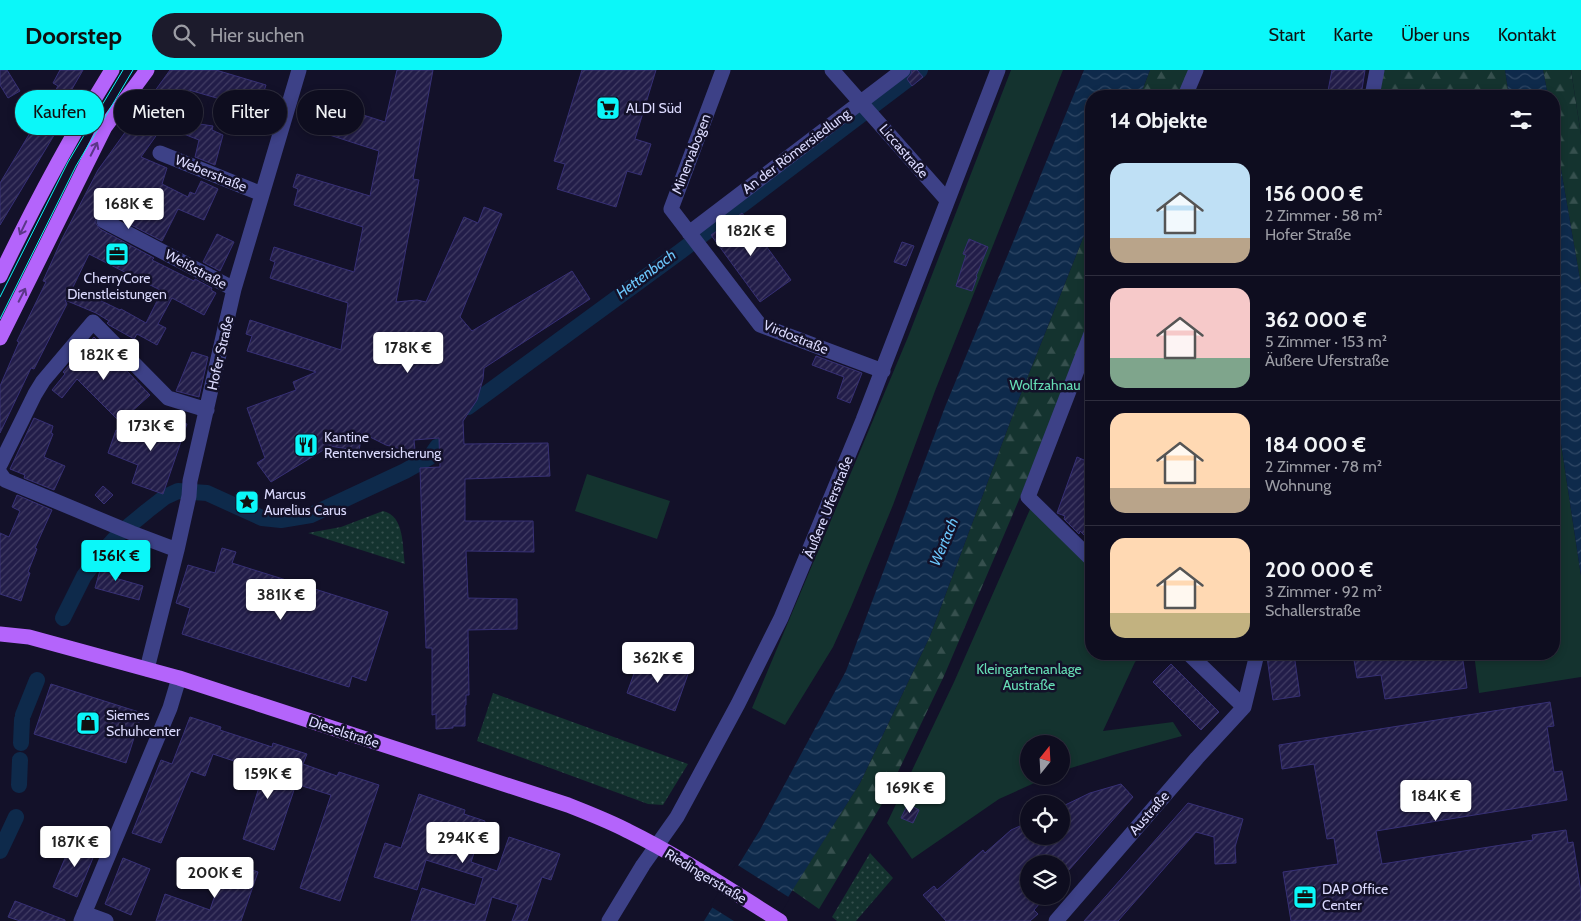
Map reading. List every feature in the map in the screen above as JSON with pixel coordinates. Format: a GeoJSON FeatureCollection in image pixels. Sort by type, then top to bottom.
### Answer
{"type":"FeatureCollection","features":[{"type":"Feature","properties":{"kind":"main road"},"geometry":{"type":"LineString","coordinates":[[0,276],[3,260],[87,110],[112,70]]}},
{"type":"Feature","properties":{"kind":"main road"},"geometry":{"type":"LineString","coordinates":[[0,338],[105,127],[147,70]]}},
{"type":"Feature","properties":{"kind":"main road","name":"Dieselstraße"},"geometry":{"type":"LineString","coordinates":[[0,627],[24,637]]}},
{"type":"Feature","properties":{"kind":"main road","name":"Dieselstraße"},"geometry":{"type":"LineString","coordinates":[[0,634],[24,637],[180,678],[568,805],[620,827],[657,846]]}},
{"type":"Feature","properties":{"kind":"main road","name":"Riedingerstraße"},"geometry":{"type":"LineString","coordinates":[[657,846],[690,864],[780,921]]}},
{"type":"Feature","properties":{"kind":"street","name":"Minervabogen"},"geometry":{"type":"LineString","coordinates":[[689,233],[671,209],[723,70]]}},
{"type":"Feature","properties":{"kind":"street"},"geometry":{"type":"LineString","coordinates":[[832,70],[861,102]]}},
{"type":"Feature","properties":{"kind":"street","name":"An der Römersiedlung"},"geometry":{"type":"LineString","coordinates":[[689,233],[903,70]]}},
{"type":"Feature","properties":{"kind":"street","name":"Äußere Uferstraße"},"geometry":{"type":"LineString","coordinates":[[609,921],[643,865],[677,817],[738,704],[781,618],[883,371],[998,70]]}},
{"type":"Feature","properties":{"kind":"street"},"geometry":{"type":"LineString","coordinates":[[1188,90],[1196,70]]}},
{"type":"Feature","properties":{"kind":"street"},"geometry":{"type":"LineString","coordinates":[[1373,90],[1377,70]]}},
{"type":"Feature","properties":{"kind":"street","name":"Hofer Straße"},"geometry":{"type":"LineString","coordinates":[[147,669],[177,550],[189,488],[234,289],[295,71]]}},
{"type":"Feature","properties":{"kind":"street","name":"Liccastraße"},"geometry":{"type":"LineString","coordinates":[[861,102],[947,200]]}},
{"type":"Feature","properties":{"kind":"street","name":"Weberstraße"},"geometry":{"type":"LineString","coordinates":[[160,153],[262,194]]}},
{"type":"Feature","properties":{"kind":"street","name":"Weißstraße"},"geometry":{"type":"LineString","coordinates":[[104,221],[234,289]]}},
{"type":"Feature","properties":{"kind":"street","name":"Virdostraße"},"geometry":{"type":"LineString","coordinates":[[689,233],[760,325],[883,371]]}},
{"type":"Feature","properties":{"kind":"street"},"geometry":{"type":"LineString","coordinates":[[0,466],[43,381],[93,322],[168,398],[207,410]]}},
{"type":"Feature","properties":{"kind":"street"},"geometry":{"type":"LineString","coordinates":[[1085,350],[1028,497],[1085,553]]}},
{"type":"Feature","properties":{"kind":"street"},"geometry":{"type":"LineString","coordinates":[[0,473],[5,480],[177,550]]}},
{"type":"Feature","properties":{"kind":"street"},"geometry":{"type":"LineString","coordinates":[[1195,660],[1244,707]]}},
{"type":"Feature","properties":{"kind":"street","name":"Austraße"},"geometry":{"type":"LineString","coordinates":[[1056,921],[1196,758],[1244,707],[1256,660]]}},
{"type":"Feature","properties":{"kind":"street"},"geometry":{"type":"LineString","coordinates":[[106,921],[83,917],[166,717],[180,678]]}},
{"type":"Feature","properties":{"kind":"green space"},"geometry":{"type":"Polygon","coordinates":[[[1011,70],[1063,70],[935,391],[893,505],[851,607],[833,647],[785,725],[752,708],[908,337],[1011,70]]]}},
{"type":"Feature","properties":{"kind":"green space"},"geometry":{"type":"Polygon","coordinates":[[[1150,70],[1190,70],[1182,90],[1142,90],[1150,70]]]}},
{"type":"Feature","properties":{"kind":"green space"},"geometry":{"type":"Polygon","coordinates":[[[1384,70],[1505,70],[1508,90],[1380,90],[1384,70]]]}},
{"type":"Feature","properties":{"kind":"green space"},"geometry":{"type":"Polygon","coordinates":[[[1543,70],[1571,70],[1581,135],[1581,285],[1560,164],[1560,90],[1547,90],[1543,70]]]}},
{"type":"Feature","properties":{"kind":"green space"},"geometry":{"type":"Polygon","coordinates":[[[1571,70],[1581,70],[1581,135],[1571,70]]]}},
{"type":"Feature","properties":{"kind":"green space","name":"Wolfzahnau"},"geometry":{"type":"Polygon","coordinates":[[[1085,233],[1085,333],[1021,495],[944,676],[885,799],[819,909],[792,890],[860,783],[930,636],[1018,401],[1085,233]]]}},
{"type":"Feature","properties":{"kind":"green space"},"geometry":{"type":"Polygon","coordinates":[[[1560,437],[1581,576],[1581,677],[1479,693],[1475,660],[1560,660],[1560,437]]]}},
{"type":"Feature","properties":{"kind":"green space"},"geometry":{"type":"Polygon","coordinates":[[[587,474],[670,501],[657,539],[575,511],[587,474]]]}},
{"type":"Feature","properties":{"kind":"green space","name":"Kleingartenanlage Austraße"},"geometry":{"type":"Polygon","coordinates":[[[1031,507],[1085,560],[1085,660],[1137,660],[1103,731],[1173,722],[1182,736],[1070,768],[1070,735],[1020,735],[1020,785],[1030,785],[999,799],[912,859],[887,823],[954,682],[1031,507]]]}},
{"type":"Feature","properties":{"kind":"green space"},"geometry":{"type":"Polygon","coordinates":[[[383,511],[390,514],[399,525],[403,541],[405,564],[308,533],[341,527],[383,511]]]}},
{"type":"Feature","properties":{"kind":"green space"},"geometry":{"type":"Polygon","coordinates":[[[493,693],[688,764],[663,805],[648,804],[477,741],[493,693]]]}},
{"type":"Feature","properties":{"kind":"green space"},"geometry":{"type":"Polygon","coordinates":[[[870,853],[893,878],[856,921],[837,921],[832,917],[870,853]]]}},
{"type":"Feature","properties":{"kind":"water","name":"Wertach"},"geometry":{"type":"Polygon","coordinates":[[[1084,70],[1150,70],[1142,90],[1085,90],[1085,233],[1018,401],[930,636],[860,783],[773,921],[704,921],[760,830],[846,671],[945,407],[1084,70]]]}},
{"type":"Feature","properties":{"kind":"water"},"geometry":{"type":"Polygon","coordinates":[[[1505,70],[1543,70],[1547,90],[1508,90],[1505,70]]]}},
{"type":"Feature","properties":{"kind":"water"},"geometry":{"type":"Polygon","coordinates":[[[1560,164],[1581,285],[1581,576],[1560,437],[1560,164]]]}},
{"type":"Feature","properties":{"kind":"pier"},"geometry":{"type":"Polygon","coordinates":[[[736,864],[790,898],[776,921],[734,921],[710,906],[736,864]]]}},
{"type":"Feature","properties":{"kind":"building"},"geometry":{"type":"Polygon","coordinates":[[[0,70],[7,70],[19,90],[15,90],[15,94],[8,98],[0,85],[0,70]]]}},
{"type":"Feature","properties":{"kind":"building"},"geometry":{"type":"Polygon","coordinates":[[[60,70],[83,70],[71,90],[56,90],[58,86],[53,83],[60,70]]]}},
{"type":"Feature","properties":{"kind":"building"},"geometry":{"type":"Polygon","coordinates":[[[170,70],[216,70],[266,85],[264,90],[213,90],[213,97],[203,94],[203,90],[156,90],[170,70]]]}},
{"type":"Feature","properties":{"kind":"building"},"geometry":{"type":"Polygon","coordinates":[[[397,70],[433,70],[413,179],[419,180],[396,302],[417,300],[426,302],[464,217],[478,223],[484,207],[502,214],[460,317],[472,331],[572,271],[590,299],[484,368],[477,400],[463,421],[464,444],[548,443],[550,476],[465,479],[465,521],[533,521],[534,552],[466,551],[468,598],[517,599],[517,629],[468,630],[469,695],[466,695],[465,726],[453,726],[453,728],[436,729],[436,714],[432,715],[432,648],[426,648],[420,468],[440,467],[439,438],[414,440],[415,450],[404,450],[386,445],[362,433],[359,451],[330,446],[271,482],[257,463],[265,458],[247,408],[296,390],[293,382],[316,372],[247,351],[252,336],[246,334],[250,320],[341,350],[348,303],[270,278],[275,262],[270,260],[274,247],[354,272],[363,227],[294,205],[298,189],[293,187],[297,174],[370,196],[379,151],[329,135],[364,135],[364,115],[385,122],[397,70]]]}},
{"type":"Feature","properties":{"kind":"building","name":"ALDI Süd"},"geometry":{"type":"Polygon","coordinates":[[[582,70],[656,70],[635,139],[651,144],[641,175],[627,171],[616,207],[557,189],[565,164],[554,161],[582,70]]]}},
{"type":"Feature","properties":{"kind":"building"},"geometry":{"type":"Polygon","coordinates":[[[912,70],[917,70],[923,77],[912,86],[907,79],[912,70]]]}},
{"type":"Feature","properties":{"kind":"building"},"geometry":{"type":"Polygon","coordinates":[[[1332,70],[1365,70],[1362,90],[1328,90],[1332,70]]]}},
{"type":"Feature","properties":{"kind":"building"},"geometry":{"type":"Polygon","coordinates":[[[203,124],[213,126],[213,135],[223,135],[215,165],[195,157],[199,140],[186,135],[203,135],[203,124]]]}},
{"type":"Feature","properties":{"kind":"building"},"geometry":{"type":"Polygon","coordinates":[[[29,135],[54,135],[0,225],[0,183],[29,135]]]}},
{"type":"Feature","properties":{"kind":"building"},"geometry":{"type":"Polygon","coordinates":[[[123,135],[157,135],[141,157],[167,168],[162,184],[188,197],[190,192],[195,194],[201,181],[218,189],[204,220],[178,209],[162,241],[108,213],[99,213],[95,222],[100,229],[154,258],[152,260],[212,288],[211,290],[216,293],[204,315],[172,298],[158,324],[166,328],[157,345],[137,334],[134,339],[109,325],[107,323],[109,321],[96,313],[65,300],[67,304],[34,369],[31,368],[0,433],[0,386],[19,342],[17,341],[46,282],[43,281],[62,239],[98,170],[123,135]],[[89,254],[73,287],[146,323],[162,291],[89,254]]]}},
{"type":"Feature","properties":{"kind":"building"},"geometry":{"type":"Polygon","coordinates":[[[742,213],[791,280],[760,302],[711,235],[742,213]]]}},
{"type":"Feature","properties":{"kind":"building"},"geometry":{"type":"Polygon","coordinates":[[[217,234],[234,242],[220,271],[203,262],[217,234]]]}},
{"type":"Feature","properties":{"kind":"building"},"geometry":{"type":"Polygon","coordinates":[[[969,239],[988,247],[972,291],[956,286],[966,255],[963,254],[969,239]]]}},
{"type":"Feature","properties":{"kind":"building"},"geometry":{"type":"Polygon","coordinates":[[[902,242],[914,246],[906,266],[894,262],[902,242]]]}},
{"type":"Feature","properties":{"kind":"building"},"geometry":{"type":"Polygon","coordinates":[[[94,337],[150,395],[120,422],[77,379],[62,398],[52,390],[65,374],[63,372],[94,337]]]}},
{"type":"Feature","properties":{"kind":"building"},"geometry":{"type":"Polygon","coordinates":[[[192,352],[208,357],[199,397],[176,391],[192,352]]]}},
{"type":"Feature","properties":{"kind":"building"},"geometry":{"type":"Polygon","coordinates":[[[816,356],[862,373],[850,403],[837,398],[844,377],[812,365],[816,356]]]}},
{"type":"Feature","properties":{"kind":"building"},"geometry":{"type":"Polygon","coordinates":[[[156,414],[187,424],[163,494],[132,483],[138,465],[108,453],[116,430],[147,442],[156,414]]]}},
{"type":"Feature","properties":{"kind":"building"},"geometry":{"type":"Polygon","coordinates":[[[34,418],[53,426],[51,433],[53,434],[44,457],[65,466],[54,490],[24,478],[25,475],[10,469],[34,418]]]}},
{"type":"Feature","properties":{"kind":"building"},"geometry":{"type":"Polygon","coordinates":[[[1077,457],[1085,460],[1085,536],[1080,531],[1079,534],[1064,519],[1065,516],[1057,513],[1077,457]]]}},
{"type":"Feature","properties":{"kind":"building"},"geometry":{"type":"Polygon","coordinates":[[[103,486],[113,495],[104,504],[95,495],[103,486]]]}},
{"type":"Feature","properties":{"kind":"building"},"geometry":{"type":"Polygon","coordinates":[[[17,495],[52,510],[35,548],[37,549],[28,572],[30,573],[21,601],[0,594],[0,533],[9,537],[20,511],[12,507],[17,495]]]}},
{"type":"Feature","properties":{"kind":"building"},"geometry":{"type":"Polygon","coordinates":[[[222,548],[236,552],[232,563],[388,612],[366,681],[352,676],[349,687],[182,634],[190,608],[176,603],[188,565],[215,573],[222,548]]]}},
{"type":"Feature","properties":{"kind":"building"},"geometry":{"type":"Polygon","coordinates":[[[103,560],[119,564],[115,578],[143,586],[139,600],[95,588],[103,560]]]}},
{"type":"Feature","properties":{"kind":"building"},"geometry":{"type":"Polygon","coordinates":[[[640,657],[688,674],[675,711],[627,693],[640,657]]]}},
{"type":"Feature","properties":{"kind":"building"},"geometry":{"type":"Polygon","coordinates":[[[1267,660],[1295,660],[1300,696],[1273,700],[1267,660]]]}},
{"type":"Feature","properties":{"kind":"building"},"geometry":{"type":"Polygon","coordinates":[[[1354,660],[1463,660],[1467,688],[1385,699],[1381,675],[1357,678],[1354,660]]]}},
{"type":"Feature","properties":{"kind":"building"},"geometry":{"type":"Polygon","coordinates":[[[1171,664],[1219,712],[1201,730],[1153,682],[1171,664]]]}},
{"type":"Feature","properties":{"kind":"building","name":"Siemes Schuhcenter"},"geometry":{"type":"Polygon","coordinates":[[[51,684],[142,713],[126,763],[34,734],[51,684]]]}},
{"type":"Feature","properties":{"kind":"building"},"geometry":{"type":"Polygon","coordinates":[[[1550,702],[1554,726],[1547,727],[1554,772],[1562,771],[1567,800],[1376,831],[1382,864],[1533,840],[1532,835],[1566,830],[1568,843],[1573,842],[1581,892],[1581,921],[1291,921],[1283,872],[1338,864],[1334,838],[1327,839],[1314,764],[1282,769],[1279,745],[1550,702]]]}},
{"type":"Feature","properties":{"kind":"building"},"geometry":{"type":"Polygon","coordinates":[[[190,717],[221,727],[220,730],[272,747],[273,743],[307,754],[303,764],[337,776],[339,772],[379,785],[340,901],[300,888],[331,795],[296,784],[274,850],[243,839],[264,771],[213,754],[205,776],[191,771],[161,843],[132,833],[161,760],[172,764],[190,717]]]}},
{"type":"Feature","properties":{"kind":"building"},"geometry":{"type":"Polygon","coordinates":[[[1121,784],[1133,797],[1070,869],[1070,855],[1020,855],[1020,905],[1038,905],[1034,910],[1038,914],[1030,921],[946,921],[923,895],[934,886],[937,890],[983,850],[985,853],[1011,830],[1020,826],[1020,845],[1070,845],[1070,803],[1090,793],[1121,784]]]}},
{"type":"Feature","properties":{"kind":"building"},"geometry":{"type":"Polygon","coordinates":[[[419,794],[465,810],[464,814],[485,821],[471,862],[497,871],[509,837],[560,854],[551,880],[542,877],[527,921],[512,921],[518,905],[492,897],[485,921],[411,921],[422,888],[475,905],[483,878],[426,860],[417,890],[374,877],[385,843],[401,848],[419,794]]]}},
{"type":"Feature","properties":{"kind":"building"},"geometry":{"type":"Polygon","coordinates":[[[1188,803],[1243,819],[1235,847],[1236,863],[1215,864],[1214,837],[1196,832],[1118,921],[1084,921],[1188,803]]]}},
{"type":"Feature","properties":{"kind":"building"},"geometry":{"type":"Polygon","coordinates":[[[908,804],[919,810],[913,823],[901,818],[908,804]]]}},
{"type":"Feature","properties":{"kind":"building"},"geometry":{"type":"Polygon","coordinates":[[[73,839],[97,848],[77,897],[53,887],[73,839]]]}},
{"type":"Feature","properties":{"kind":"building"},"geometry":{"type":"Polygon","coordinates":[[[123,858],[150,869],[131,915],[105,904],[123,858]]]}},
{"type":"Feature","properties":{"kind":"building"},"geometry":{"type":"Polygon","coordinates":[[[226,861],[258,872],[241,921],[156,921],[165,894],[210,910],[226,861]]]}},
{"type":"Feature","properties":{"kind":"building"},"geometry":{"type":"Polygon","coordinates":[[[15,901],[65,921],[20,921],[8,917],[15,901]]]}},
{"type":"Feature","properties":{"kind":"waterway","name":"Hettenbach"},"geometry":{"type":"LineString","coordinates":[[468,407],[681,251],[920,70]]}},
{"type":"Feature","properties":{"kind":"waterway","name":"Hettenbach"},"geometry":{"type":"LineString","coordinates":[[63,618],[84,576],[118,535],[165,497],[178,491],[207,493],[262,518],[281,520],[311,515],[405,471],[430,457],[437,447]]}},
{"type":"Feature","properties":{"kind":"waterway","name":"Hettenbach"},"geometry":{"type":"LineString","coordinates":[[23,715],[37,680]]}},
{"type":"Feature","properties":{"kind":"waterway","name":"Hettenbach"},"geometry":{"type":"LineString","coordinates":[[21,743],[22,720]]}},
{"type":"Feature","properties":{"kind":"waterway","name":"Hettenbach"},"geometry":{"type":"LineString","coordinates":[[19,785],[20,760]]}},
{"type":"Feature","properties":{"kind":"waterway","name":"Hettenbach"},"geometry":{"type":"LineString","coordinates":[[0,851],[16,817]]}},
{"type":"Feature","properties":{"kind":"tram line"},"geometry":{"type":"LineString","coordinates":[[0,297],[68,162],[123,70]]}},
{"type":"Feature","properties":{"kind":"tram line"},"geometry":{"type":"LineString","coordinates":[[0,319],[76,166],[133,70]]}},
{"type":"Feature","properties":{"kind":"place","name":"ALDI Süd"},"geometry":{"type":"Point","coordinates":[608,108]}},
{"type":"Feature","properties":{"kind":"place","name":"CherryCore Dienstleistungen"},"geometry":{"type":"Point","coordinates":[117,254]}},
{"type":"Feature","properties":{"kind":"place","name":"Kantine Rentenversicherung"},"geometry":{"type":"Point","coordinates":[306,445]}},
{"type":"Feature","properties":{"kind":"place","name":"Marcus Aurelius Carus"},"geometry":{"type":"Point","coordinates":[247,502]}},
{"type":"Feature","properties":{"kind":"place","name":"Siemes Schuhcenter"},"geometry":{"type":"Point","coordinates":[88,723]}},
{"type":"Feature","properties":{"kind":"place","name":"DAP Office Center"},"geometry":{"type":"Point","coordinates":[1305,897]}}]}
